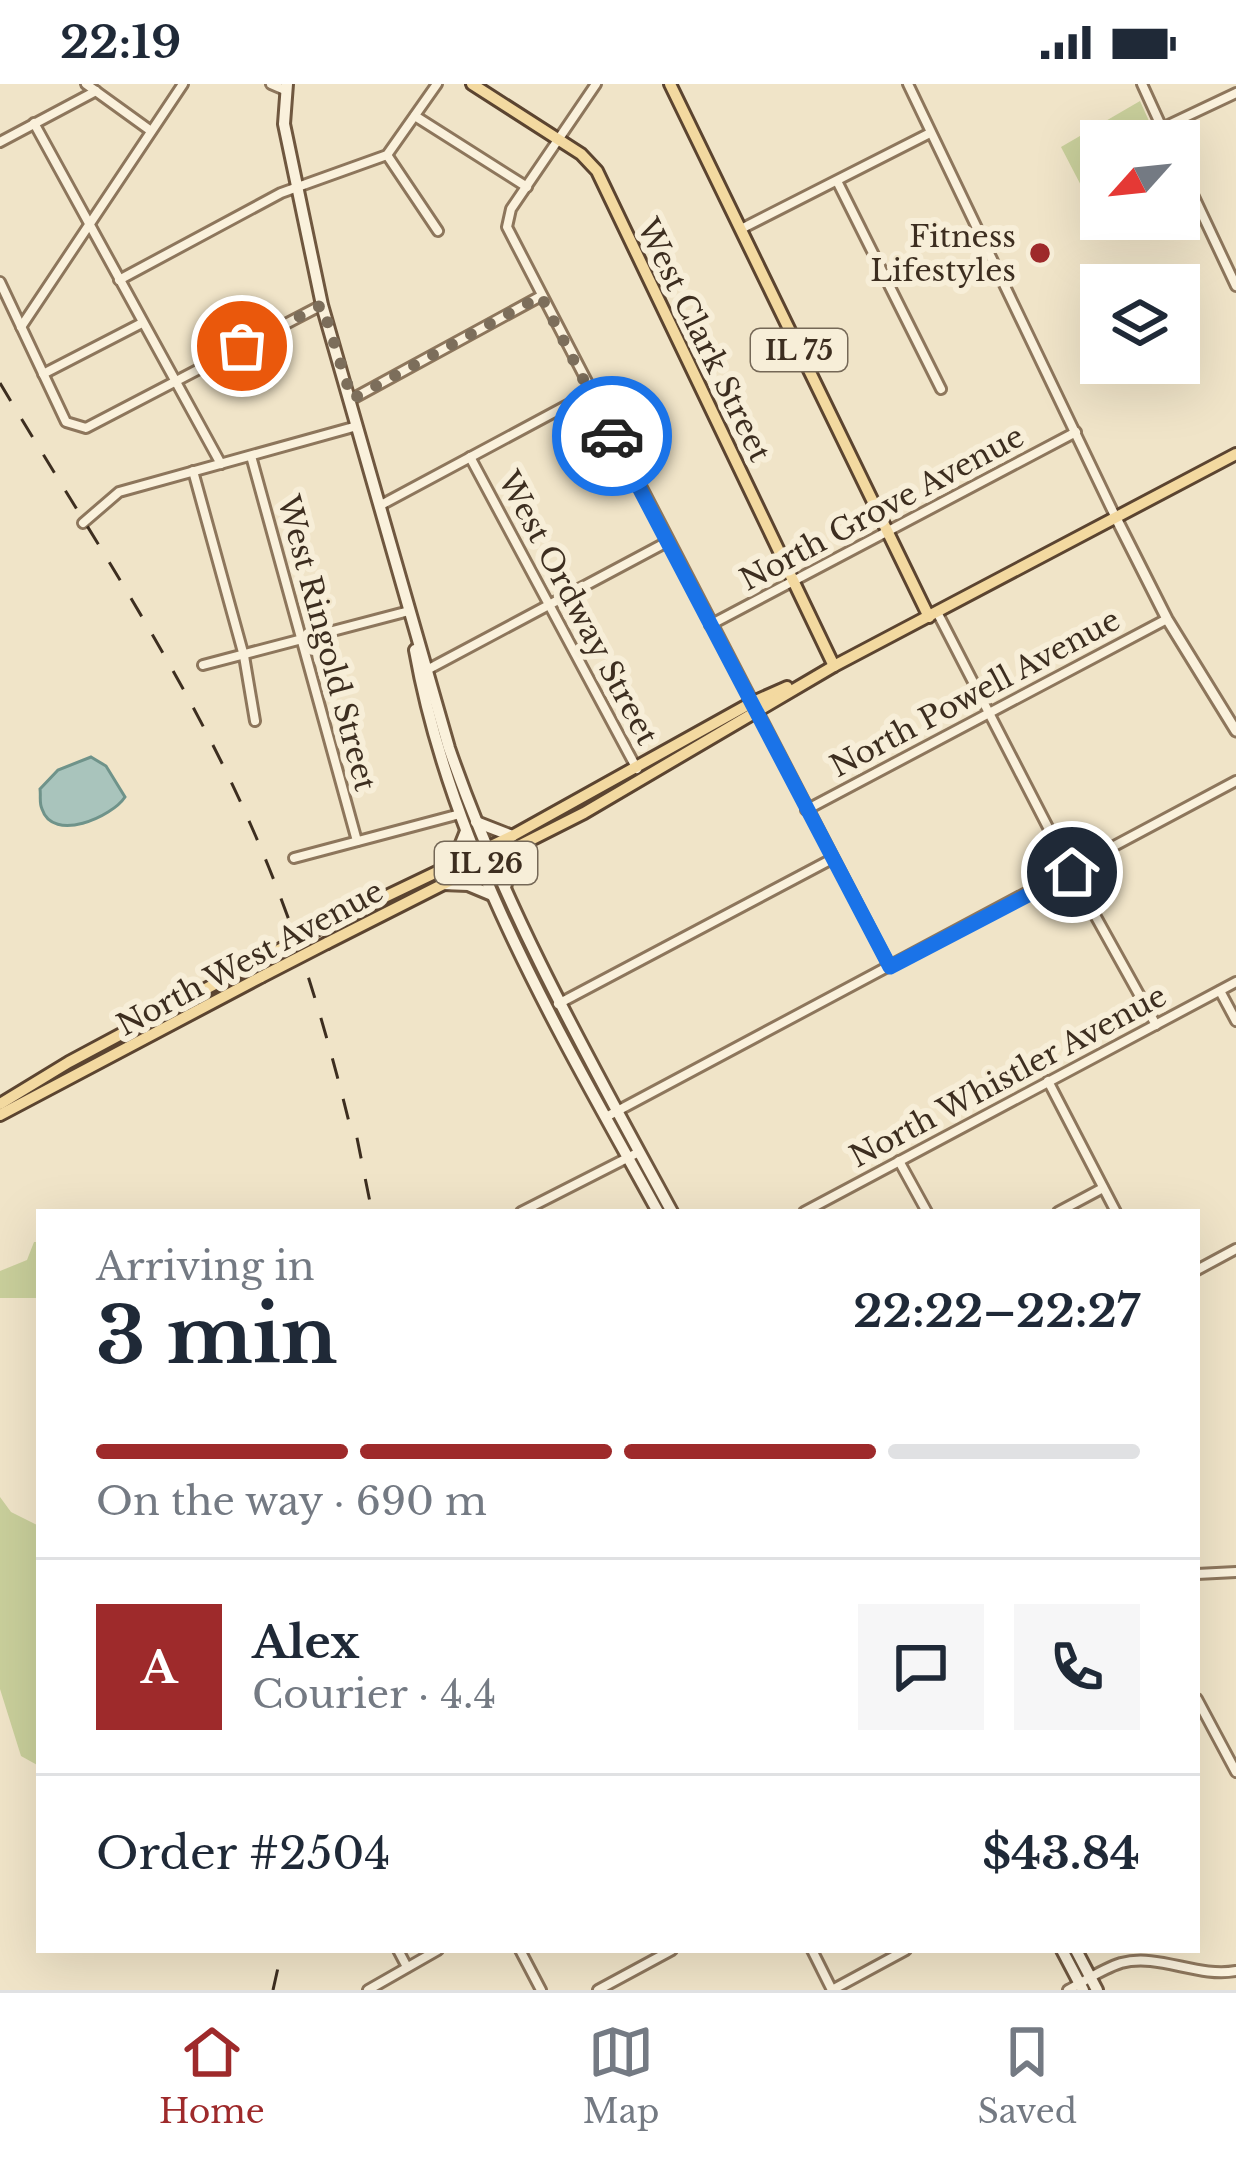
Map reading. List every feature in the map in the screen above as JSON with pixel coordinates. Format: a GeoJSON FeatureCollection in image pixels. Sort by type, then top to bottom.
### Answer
{"type":"FeatureCollection","features":[{"type":"Feature","properties":{"kind":"main road","name":"West Clark Street"},"geometry":{"type":"LineString","coordinates":[[472,84],[560,140],[596,171],[834,666]]}},
{"type":"Feature","properties":{"kind":"main road","name":"IL 75"},"geometry":{"type":"LineString","coordinates":[[670,84],[933,614]]}},
{"type":"Feature","properties":{"kind":"main road"},"geometry":{"type":"LineString","coordinates":[[286,87],[284,124],[322,305],[381,505],[460,814],[470,826],[515,842],[500,893]]}},
{"type":"Feature","properties":{"kind":"main road","name":"IL 26"},"geometry":{"type":"LineString","coordinates":[[1116,518],[1236,454]]}},
{"type":"Feature","properties":{"kind":"main road","name":"North West Avenue"},"geometry":{"type":"LineString","coordinates":[[515,842],[637,768],[1116,518]]}},
{"type":"Feature","properties":{"kind":"main road"},"geometry":{"type":"LineString","coordinates":[[424,672],[483,857],[657,1209]]}},
{"type":"Feature","properties":{"kind":"main road","name":"North West Avenue"},"geometry":{"type":"LineString","coordinates":[[0,1115],[443,884],[483,857],[643,781],[753,708]]}},
{"type":"Feature","properties":{"kind":"main road"},"geometry":{"type":"LineString","coordinates":[[452,866],[470,826]]}},
{"type":"Feature","properties":{"kind":"main road","name":"North West Avenue"},"geometry":{"type":"LineString","coordinates":[[0,1103],[322,927],[452,866],[483,857]]}},
{"type":"Feature","properties":{"kind":"main road"},"geometry":{"type":"LineString","coordinates":[[443,884],[500,893]]}},
{"type":"Feature","properties":{"kind":"main road"},"geometry":{"type":"LineString","coordinates":[[634,1155],[670,1209]]}},
{"type":"Feature","properties":{"kind":"main road"},"geometry":{"type":"LineString","coordinates":[[1064,1953],[1084,1986]]}},
{"type":"Feature","properties":{"kind":"main road"},"geometry":{"type":"LineString","coordinates":[[1077,1953],[1084,1986]]}},
{"type":"Feature","properties":{"kind":"street"},"geometry":{"type":"LineString","coordinates":[[86,84],[151,131]]}},
{"type":"Feature","properties":{"kind":"street"},"geometry":{"type":"LineString","coordinates":[[21,327],[183,84]]}},
{"type":"Feature","properties":{"kind":"street"},"geometry":{"type":"LineString","coordinates":[[271,84],[286,87]]}},
{"type":"Feature","properties":{"kind":"street"},"geometry":{"type":"LineString","coordinates":[[119,280],[296,186],[387,155],[436,84]]}},
{"type":"Feature","properties":{"kind":"street"},"geometry":{"type":"LineString","coordinates":[[596,84],[506,222],[590,393],[890,967]]}},
{"type":"Feature","properties":{"kind":"street"},"geometry":{"type":"LineString","coordinates":[[908,84],[1167,619],[1236,731]]}},
{"type":"Feature","properties":{"kind":"street"},"geometry":{"type":"LineString","coordinates":[[1142,84],[1158,120]]}},
{"type":"Feature","properties":{"kind":"street"},"geometry":{"type":"LineString","coordinates":[[0,142],[96,91]]}},
{"type":"Feature","properties":{"kind":"street"},"geometry":{"type":"LineString","coordinates":[[1179,120],[1236,93]]}},
{"type":"Feature","properties":{"kind":"street"},"geometry":{"type":"LineString","coordinates":[[415,116],[527,187]]}},
{"type":"Feature","properties":{"kind":"street"},"geometry":{"type":"LineString","coordinates":[[34,123],[221,464]]}},
{"type":"Feature","properties":{"kind":"street"},"geometry":{"type":"LineString","coordinates":[[741,229],[930,133]]}},
{"type":"Feature","properties":{"kind":"street"},"geometry":{"type":"LineString","coordinates":[[387,155],[438,231]]}},
{"type":"Feature","properties":{"kind":"street"},"geometry":{"type":"LineString","coordinates":[[837,181],[940,389]]}},
{"type":"Feature","properties":{"kind":"street"},"geometry":{"type":"LineString","coordinates":[[1200,210],[1236,286]]}},
{"type":"Feature","properties":{"kind":"street"},"geometry":{"type":"LineString","coordinates":[[0,282],[66,422],[86,428],[322,305]]}},
{"type":"Feature","properties":{"kind":"street"},"geometry":{"type":"LineString","coordinates":[[352,399],[541,296]]}},
{"type":"Feature","properties":{"kind":"street"},"geometry":{"type":"LineString","coordinates":[[43,374],[142,322]]}},
{"type":"Feature","properties":{"kind":"street"},"geometry":{"type":"LineString","coordinates":[[381,505],[590,393]]}},
{"type":"Feature","properties":{"kind":"street"},"geometry":{"type":"LineString","coordinates":[[82,523],[119,492],[358,426]]}},
{"type":"Feature","properties":{"kind":"street","name":"North Grove Avenue"},"geometry":{"type":"LineString","coordinates":[[710,625],[1076,432]]}},
{"type":"Feature","properties":{"kind":"street","name":"West Ringold Street"},"geometry":{"type":"LineString","coordinates":[[251,456],[357,842]]}},
{"type":"Feature","properties":{"kind":"street","name":"West Ordway Street"},"geometry":{"type":"LineString","coordinates":[[470,457],[643,781]]}},
{"type":"Feature","properties":{"kind":"street"},"geometry":{"type":"LineString","coordinates":[[193,471],[244,656],[255,721]]}},
{"type":"Feature","properties":{"kind":"street"},"geometry":{"type":"LineString","coordinates":[[424,672],[667,542]]}},
{"type":"Feature","properties":{"kind":"street"},"geometry":{"type":"LineString","coordinates":[[202,665],[409,611]]}},
{"type":"Feature","properties":{"kind":"street"},"geometry":{"type":"LineString","coordinates":[[933,614],[1156,1024]]}},
{"type":"Feature","properties":{"kind":"street","name":"North Powell Avenue"},"geometry":{"type":"LineString","coordinates":[[806,810],[1167,619]]}},
{"type":"Feature","properties":{"kind":"street"},"geometry":{"type":"LineString","coordinates":[[612,1114],[1236,781]]}},
{"type":"Feature","properties":{"kind":"street"},"geometry":{"type":"LineString","coordinates":[[294,858],[460,814]]}},
{"type":"Feature","properties":{"kind":"street"},"geometry":{"type":"LineString","coordinates":[[554,1006],[832,859]]}},
{"type":"Feature","properties":{"kind":"street","name":"North Whistler Avenue"},"geometry":{"type":"LineString","coordinates":[[809,1209],[1236,982]]}},
{"type":"Feature","properties":{"kind":"street"},"geometry":{"type":"LineString","coordinates":[[1220,991],[1236,1022]]}},
{"type":"Feature","properties":{"kind":"street"},"geometry":{"type":"LineString","coordinates":[[1048,1082],[1114,1209]]}},
{"type":"Feature","properties":{"kind":"street"},"geometry":{"type":"LineString","coordinates":[[527,1209],[634,1155]]}},
{"type":"Feature","properties":{"kind":"street"},"geometry":{"type":"LineString","coordinates":[[899,1160],[925,1209]]}},
{"type":"Feature","properties":{"kind":"street"},"geometry":{"type":"LineString","coordinates":[[1064,1209],[1103,1188]]}},
{"type":"Feature","properties":{"kind":"street"},"geometry":{"type":"LineString","coordinates":[[1200,1268],[1236,1249]]}},
{"type":"Feature","properties":{"kind":"street"},"geometry":{"type":"LineString","coordinates":[[1200,1574],[1236,1572]]}},
{"type":"Feature","properties":{"kind":"street"},"geometry":{"type":"LineString","coordinates":[[1200,1705],[1236,1772]]}},
{"type":"Feature","properties":{"kind":"street"},"geometry":{"type":"LineString","coordinates":[[400,1953],[407,1967]]}},
{"type":"Feature","properties":{"kind":"street"},"geometry":{"type":"LineString","coordinates":[[368,1990],[432,1953]]}},
{"type":"Feature","properties":{"kind":"street"},"geometry":{"type":"LineString","coordinates":[[522,1953],[541,1990]]}},
{"type":"Feature","properties":{"kind":"street"},"geometry":{"type":"LineString","coordinates":[[598,1990],[666,1953]]}},
{"type":"Feature","properties":{"kind":"street"},"geometry":{"type":"LineString","coordinates":[[814,1953],[832,1990],[900,1953]]}},
{"type":"Feature","properties":{"kind":"street"},"geometry":{"type":"LineString","coordinates":[[1084,1986],[1133,1961],[1234,1975]]}},
{"type":"Feature","properties":{"kind":"green space"},"geometry":{"type":"Polygon","coordinates":[[[1140,101],[1149,120],[1107,120],[1140,101]]]}},
{"type":"Feature","properties":{"kind":"green space"},"geometry":{"type":"Polygon","coordinates":[[[1080,136],[1080,184],[1061,147],[1080,136]]]}},
{"type":"Feature","properties":{"kind":"green space"},"geometry":{"type":"Polygon","coordinates":[[[36,1242],[36,1298],[0,1298],[0,1271],[27,1260],[36,1242]]]}},
{"type":"Feature","properties":{"kind":"green space"},"geometry":{"type":"Polygon","coordinates":[[[0,1497],[11,1512],[36,1524],[36,1764],[21,1756],[0,1689],[0,1497]]]}},
{"type":"Feature","properties":{"kind":"water"},"geometry":{"type":"Polygon","coordinates":[[[91,757],[106,766],[125,797],[108,812],[83,823],[58,824],[48,819],[41,807],[40,789],[58,770],[91,757]]]}},
{"type":"Feature","properties":{"kind":"railway"},"geometry":{"type":"LineString","coordinates":[[0,383],[166,659],[253,830],[308,976],[350,1126],[356,1133],[371,1209]]}},
{"type":"Feature","properties":{"kind":"railway"},"geometry":{"type":"LineString","coordinates":[[273,1990],[281,1953]]}},
{"type":"Feature","properties":{"kind":"way so far"},"geometry":{"type":"LineString","coordinates":[[242,346],[322,305],[352,399],[541,296],[612,436]]}},
{"type":"Feature","properties":{"kind":"place","name":"Fitness Lifestyles"},"geometry":{"type":"Point","coordinates":[1040,253]}},
{"type":"Feature","properties":{"kind":"route"},"geometry":{"type":"LineString","coordinates":[[612,436],[890,967],[1072,872]]}}]}
